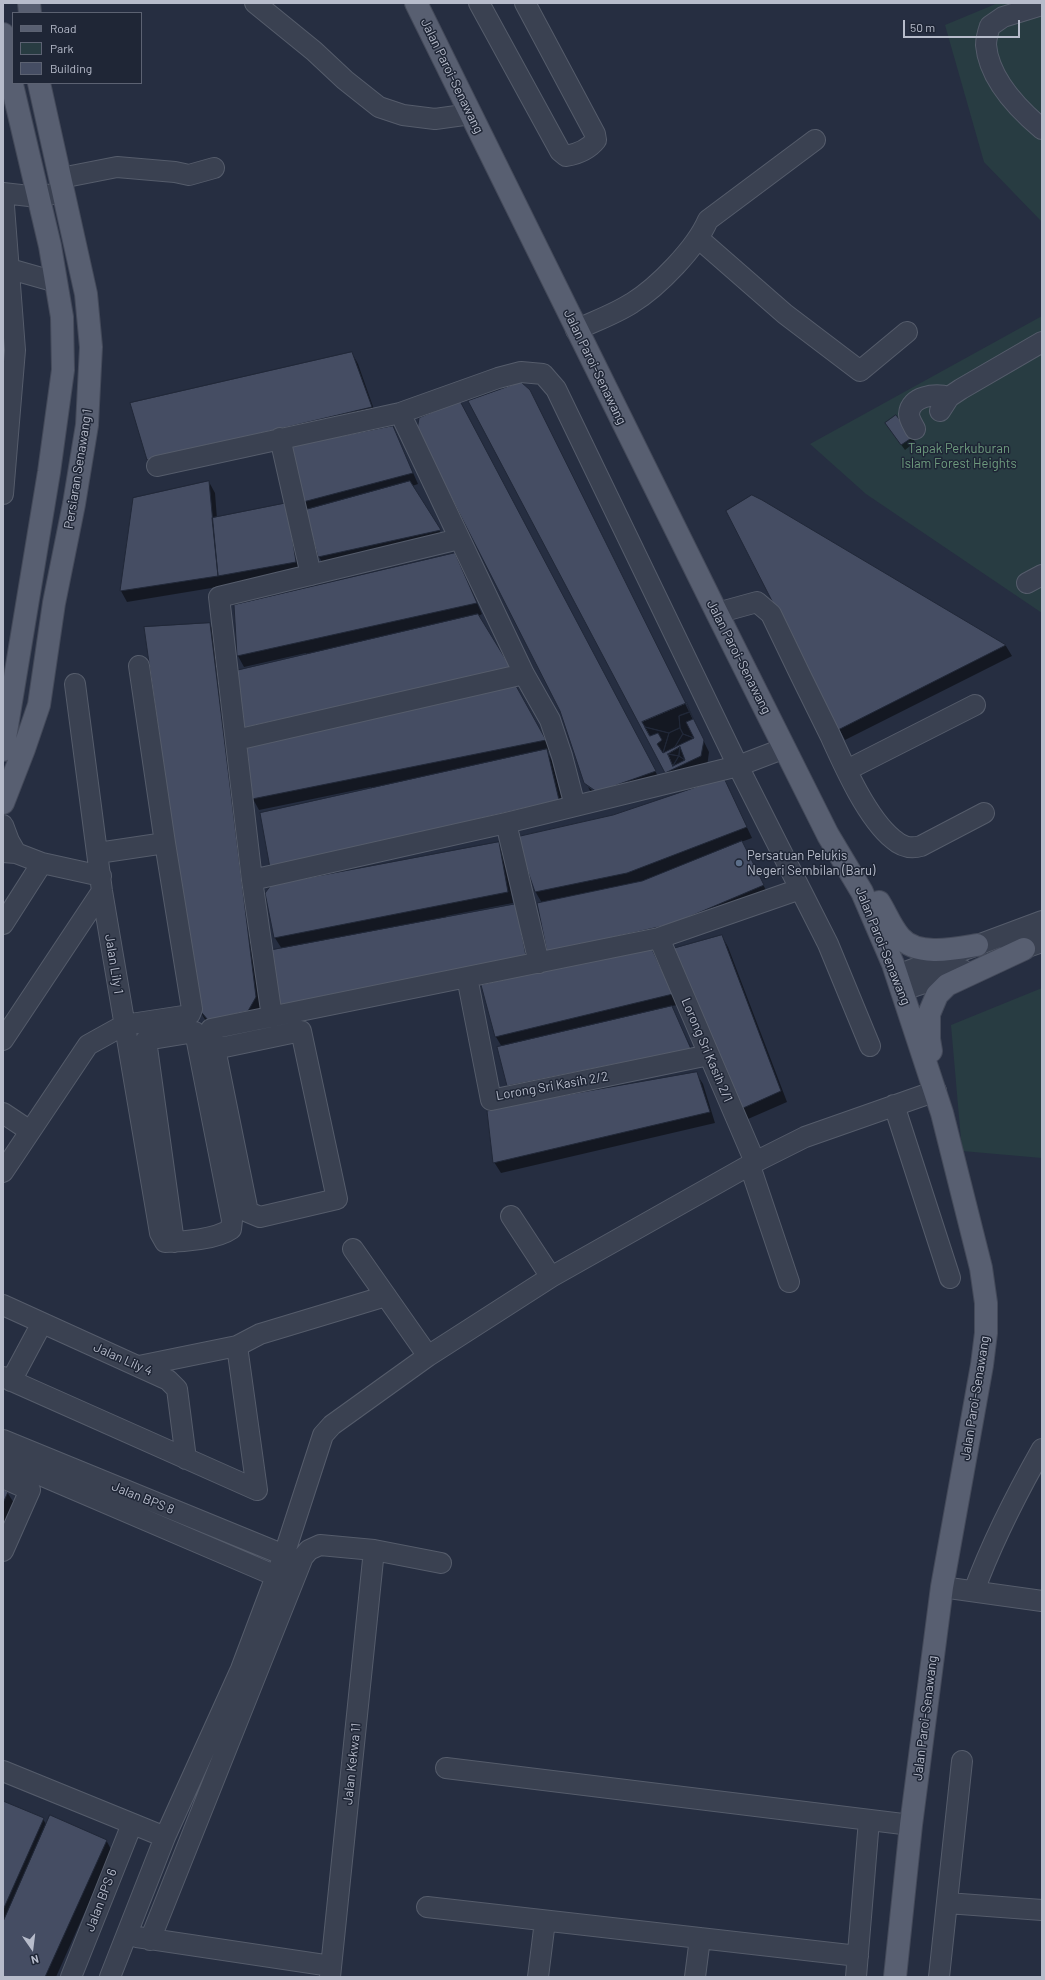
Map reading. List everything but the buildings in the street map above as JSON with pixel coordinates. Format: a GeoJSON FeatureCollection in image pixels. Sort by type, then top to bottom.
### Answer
{"type":"FeatureCollection","features":[{"type":"Feature","properties":{"kind":"main road","name":"Jalan Paroi-Senawang"},"geometry":{"type":"LineString","coordinates":[[416,3],[576,330],[828,835],[862,892],[900,983],[936,1091],[981,1268],[986,1303],[986,1333],[982,1365],[942,1587],[911,1825],[895,1977]]}},
{"type":"Feature","properties":{"kind":"main road"},"geometry":{"type":"LineString","coordinates":[[3,34],[9,72],[56,282],[62,317],[63,370],[40,526],[3,750]]}},
{"type":"Feature","properties":{"kind":"main road","name":"Persiaran Senawang 1"},"geometry":{"type":"LineString","coordinates":[[3,803],[39,705],[54,603],[74,504],[87,425],[91,347],[86,294],[39,84]]}},
{"type":"Feature","properties":{"kind":"main road"},"geometry":{"type":"LineString","coordinates":[[828,835],[856,863],[900,937],[907,942],[927,950],[944,950],[977,945]]}},
{"type":"Feature","properties":{"kind":"main road"},"geometry":{"type":"LineString","coordinates":[[942,1113],[929,1039],[929,1014],[937,996],[947,985],[1033,945]]}},
{"type":"Feature","properties":{"kind":"street"},"geometry":{"type":"LineString","coordinates":[[255,3],[314,51],[344,80],[379,107],[403,115],[435,118],[471,114]]}},
{"type":"Feature","properties":{"kind":"street"},"geometry":{"type":"LineString","coordinates":[[479,3],[560,151],[566,156],[573,155],[592,146],[596,140],[595,134],[525,3]]}},
{"type":"Feature","properties":{"kind":"street"},"geometry":{"type":"LineString","coordinates":[[1042,5],[1003,17],[990,26],[986,43],[991,65],[1007,94],[1029,118],[1042,129]]}},
{"type":"Feature","properties":{"kind":"street"},"geometry":{"type":"LineString","coordinates":[[576,330],[632,303],[673,269],[698,238],[708,220],[816,140]]}},
{"type":"Feature","properties":{"kind":"street"},"geometry":{"type":"LineString","coordinates":[[3,494],[9,348],[3,193],[38,197],[62,185],[117,167],[175,172],[189,175],[214,168]]}},
{"type":"Feature","properties":{"kind":"street"},"geometry":{"type":"LineString","coordinates":[[698,238],[785,314],[860,371],[907,332]]}},
{"type":"Feature","properties":{"kind":"street"},"geometry":{"type":"LineString","coordinates":[[5,268],[56,282]]}},
{"type":"Feature","properties":{"kind":"street"},"geometry":{"type":"LineString","coordinates":[[914,429],[908,415],[911,406],[917,400],[929,396],[942,395],[944,404],[1042,342]]}},
{"type":"Feature","properties":{"kind":"street"},"geometry":{"type":"LineString","coordinates":[[157,466],[400,413],[498,378],[521,372],[543,374],[556,389],[738,766],[828,944],[870,1046]]}},
{"type":"Feature","properties":{"kind":"street"},"geometry":{"type":"LineString","coordinates":[[400,413],[524,674],[550,720],[562,756],[575,806]]}},
{"type":"Feature","properties":{"kind":"street"},"geometry":{"type":"LineString","coordinates":[[280,438],[311,575]]}},
{"type":"Feature","properties":{"kind":"street"},"geometry":{"type":"LineString","coordinates":[[272,1017],[252,880],[219,596],[459,539]]}},
{"type":"Feature","properties":{"kind":"street"},"geometry":{"type":"LineString","coordinates":[[717,613],[757,602],[771,614],[846,770],[884,830],[902,846],[911,848],[921,846],[984,813]]}},
{"type":"Feature","properties":{"kind":"street"},"geometry":{"type":"LineString","coordinates":[[3,1172],[88,1045],[124,1025],[183,1016],[190,1014],[192,1009],[165,843],[139,666]]}},
{"type":"Feature","properties":{"kind":"street"},"geometry":{"type":"LineString","coordinates":[[236,740],[524,674]]}},
{"type":"Feature","properties":{"kind":"street","name":"Jalan Lily 1"},"geometry":{"type":"LineString","coordinates":[[75,684],[102,883],[124,1025],[160,1234],[169,1242]]}},
{"type":"Feature","properties":{"kind":"street"},"geometry":{"type":"LineString","coordinates":[[846,770],[975,705]]}},
{"type":"Feature","properties":{"kind":"street"},"geometry":{"type":"LineString","coordinates":[[252,880],[506,823],[738,766],[785,748]]}},
{"type":"Feature","properties":{"kind":"street"},"geometry":{"type":"LineString","coordinates":[[506,823],[539,963]]}},
{"type":"Feature","properties":{"kind":"street"},"geometry":{"type":"LineString","coordinates":[[3,825],[9,841],[10,852],[102,883],[3,1040]]}},
{"type":"Feature","properties":{"kind":"street"},"geometry":{"type":"LineString","coordinates":[[98,853],[165,843]]}},
{"type":"Feature","properties":{"kind":"street"},"geometry":{"type":"LineString","coordinates":[[3,924],[42,863]]}},
{"type":"Feature","properties":{"kind":"street"},"geometry":{"type":"LineString","coordinates":[[203,1031],[232,1220],[231,1229],[223,1235],[169,1242],[146,1040],[203,1031],[659,938],[800,889]]}},
{"type":"Feature","properties":{"kind":"street"},"geometry":{"type":"LineString","coordinates":[[900,983],[977,945],[1042,920]]}},
{"type":"Feature","properties":{"kind":"street","name":"Lorong Sri Kasih 2/1"},"geometry":{"type":"LineString","coordinates":[[659,938],[709,1055],[752,1164],[789,1282]]}},
{"type":"Feature","properties":{"kind":"street"},"geometry":{"type":"LineString","coordinates":[[900,983],[1033,945]]}},
{"type":"Feature","properties":{"kind":"street","name":"Lorong Sri Kasih 2/2"},"geometry":{"type":"LineString","coordinates":[[467,977],[491,1100],[709,1055]]}},
{"type":"Feature","properties":{"kind":"street"},"geometry":{"type":"LineString","coordinates":[[203,1031],[215,1049],[248,1212],[260,1217],[337,1199],[301,1031],[215,1049]]}},
{"type":"Feature","properties":{"kind":"street"},"geometry":{"type":"LineString","coordinates":[[110,1977],[165,1837],[241,1669],[284,1555],[323,1435],[332,1425],[428,1356],[551,1277],[752,1164],[805,1137],[936,1091]]}},
{"type":"Feature","properties":{"kind":"street"},"geometry":{"type":"LineString","coordinates":[[894,1105],[950,1278]]}},
{"type":"Feature","properties":{"kind":"street"},"geometry":{"type":"LineString","coordinates":[[3,1113],[30,1131]]}},
{"type":"Feature","properties":{"kind":"street"},"geometry":{"type":"LineString","coordinates":[[511,1216],[551,1277]]}},
{"type":"Feature","properties":{"kind":"street"},"geometry":{"type":"LineString","coordinates":[[353,1249],[428,1356]]}},
{"type":"Feature","properties":{"kind":"street"},"geometry":{"type":"LineString","coordinates":[[139,1366],[237,1346],[260,1334],[386,1296]]}},
{"type":"Feature","properties":{"kind":"street","name":"Jalan Lily 4"},"geometry":{"type":"LineString","coordinates":[[3,1306],[168,1380],[176,1389],[186,1459]]}},
{"type":"Feature","properties":{"kind":"street"},"geometry":{"type":"LineString","coordinates":[[42,1323],[7,1379],[257,1490],[237,1346]]}},
{"type":"Feature","properties":{"kind":"street","name":"Jalan BPS 8"},"geometry":{"type":"LineString","coordinates":[[3,1440],[284,1555]]}},
{"type":"Feature","properties":{"kind":"street"},"geometry":{"type":"LineString","coordinates":[[974,1591],[985,1560],[1022,1484],[1042,1449]]}},
{"type":"Feature","properties":{"kind":"street"},"geometry":{"type":"LineString","coordinates":[[3,1459],[276,1576]]}},
{"type":"Feature","properties":{"kind":"street"},"geometry":{"type":"LineString","coordinates":[[3,1478],[30,1490],[3,1551]]}},
{"type":"Feature","properties":{"kind":"street"},"geometry":{"type":"LineString","coordinates":[[150,1940],[303,1557],[309,1550],[320,1545],[374,1550],[441,1563]]}},
{"type":"Feature","properties":{"kind":"street","name":"Jalan Kekwa 11"},"geometry":{"type":"LineString","coordinates":[[330,1972],[374,1550]]}},
{"type":"Feature","properties":{"kind":"street"},"geometry":{"type":"LineString","coordinates":[[942,1587],[1042,1601]]}},
{"type":"Feature","properties":{"kind":"street"},"geometry":{"type":"LineString","coordinates":[[939,1977],[962,1761]]}},
{"type":"Feature","properties":{"kind":"street"},"geometry":{"type":"LineString","coordinates":[[446,1768],[911,1825]]}},
{"type":"Feature","properties":{"kind":"street"},"geometry":{"type":"LineString","coordinates":[[3,1771],[165,1837]]}},
{"type":"Feature","properties":{"kind":"street"},"geometry":{"type":"LineString","coordinates":[[856,1977],[869,1820]]}},
{"type":"Feature","properties":{"kind":"street","name":"Jalan BPS 6"},"geometry":{"type":"LineString","coordinates":[[71,1977],[132,1824]]}},
{"type":"Feature","properties":{"kind":"street"},"geometry":{"type":"LineString","coordinates":[[947,1903],[1042,1910]]}},
{"type":"Feature","properties":{"kind":"street"},"geometry":{"type":"LineString","coordinates":[[427,1907],[858,1956]]}},
{"type":"Feature","properties":{"kind":"street"},"geometry":{"type":"LineString","coordinates":[[538,1977],[545,1921]]}},
{"type":"Feature","properties":{"kind":"street"},"geometry":{"type":"LineString","coordinates":[[127,1936],[330,1972]]}},
{"type":"Feature","properties":{"kind":"street"},"geometry":{"type":"LineString","coordinates":[[695,1977],[700,1938]]}},
{"type":"Feature","properties":{"kind":"green space"},"geometry":{"type":"Polygon","coordinates":[[[998,3],[1042,3],[1042,222],[984,162],[945,25],[998,3]]]}},
{"type":"Feature","properties":{"kind":"green space","name":"Tapak Perkuburan Islam Forest Heights"},"geometry":{"type":"Polygon","coordinates":[[[1042,316],[1042,613],[866,494],[810,444],[1042,316]]]}},
{"type":"Feature","properties":{"kind":"green space"},"geometry":{"type":"Polygon","coordinates":[[[1042,988],[1042,1158],[962,1151],[951,1025],[1042,988]]]}},
{"type":"Feature","properties":{"kind":"place","name":"Persatuan Pelukis Negeri Sembilan (Baru)"},"geometry":{"type":"Point","coordinates":[739,863]}}]}
